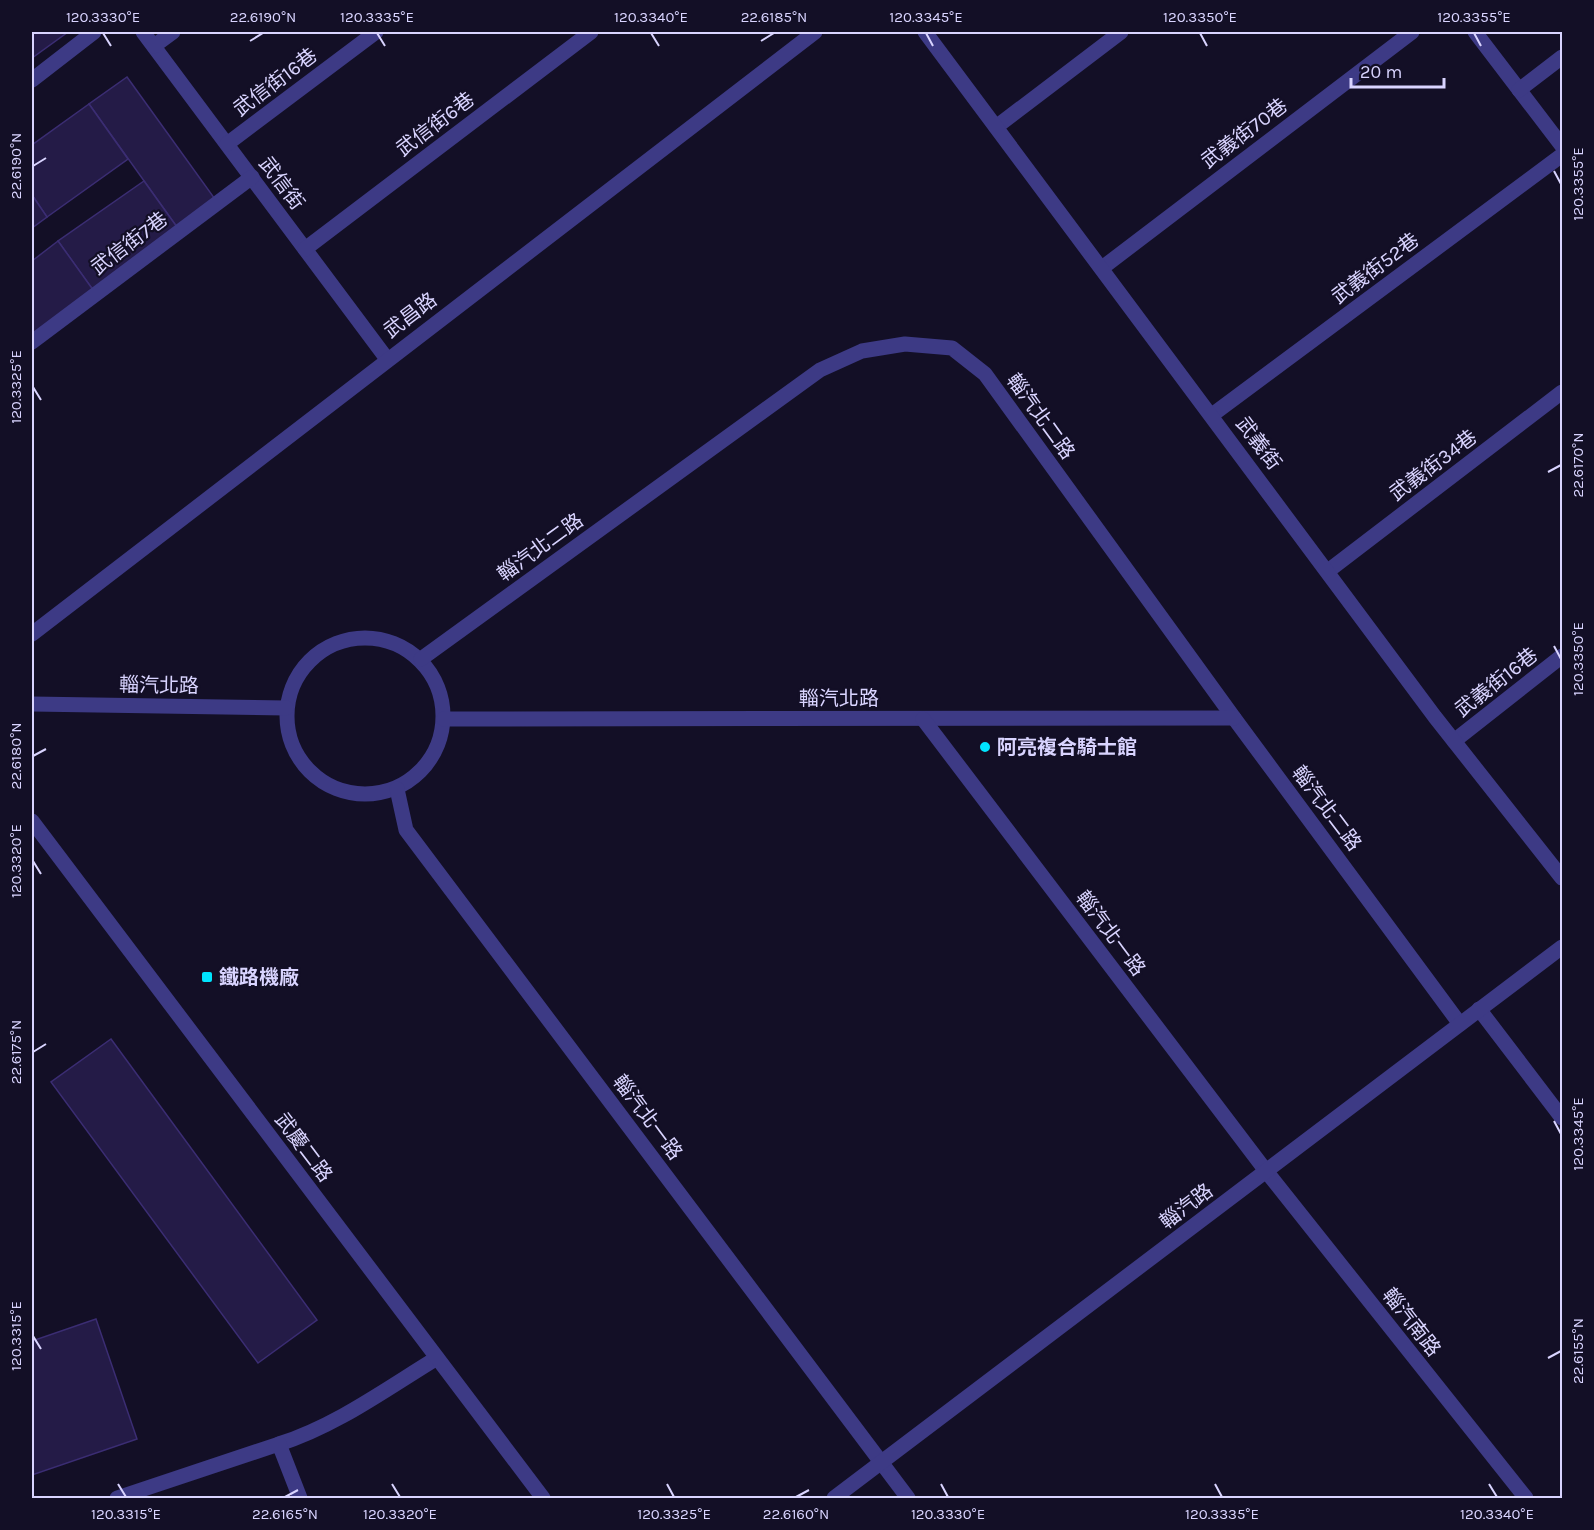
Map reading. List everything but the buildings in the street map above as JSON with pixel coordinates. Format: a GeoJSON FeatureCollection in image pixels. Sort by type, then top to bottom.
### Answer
{"type":"FeatureCollection","features":[{"type":"Feature","properties":{"kind":"street"},"geometry":{"type":"LineString","coordinates":[[32,80],[94,32]]}},
{"type":"Feature","properties":{"kind":"street","name":"武信街"},"geometry":{"type":"LineString","coordinates":[[143,32],[387,360]]}},
{"type":"Feature","properties":{"kind":"street"},"geometry":{"type":"LineString","coordinates":[[154,46],[173,32]]}},
{"type":"Feature","properties":{"kind":"street","name":"武信街16巷"},"geometry":{"type":"LineString","coordinates":[[227,144],[376,32]]}},
{"type":"Feature","properties":{"kind":"street","name":"武信街6巷"},"geometry":{"type":"LineString","coordinates":[[305,249],[591,32]]}},
{"type":"Feature","properties":{"kind":"street","name":"武昌路"},"geometry":{"type":"LineString","coordinates":[[32,634],[816,32]]}},
{"type":"Feature","properties":{"kind":"street","name":"武義街"},"geometry":{"type":"LineString","coordinates":[[925,32],[1455,741],[1563,878]]}},
{"type":"Feature","properties":{"kind":"street"},"geometry":{"type":"LineString","coordinates":[[996,127],[1121,32]]}},
{"type":"Feature","properties":{"kind":"street","name":"武義街70巷"},"geometry":{"type":"LineString","coordinates":[[1102,268],[1412,32]]}},
{"type":"Feature","properties":{"kind":"street"},"geometry":{"type":"LineString","coordinates":[[1475,32],[1563,147]]}},
{"type":"Feature","properties":{"kind":"street"},"geometry":{"type":"LineString","coordinates":[[1519,90],[1563,57]]}},
{"type":"Feature","properties":{"kind":"street","name":"武義街52巷"},"geometry":{"type":"LineString","coordinates":[[1212,415],[1563,154]]}},
{"type":"Feature","properties":{"kind":"street","name":"武信街7巷"},"geometry":{"type":"LineString","coordinates":[[32,342],[252,177]]}},
{"type":"Feature","properties":{"kind":"street","name":"輜汽北二路"},"geometry":{"type":"LineString","coordinates":[[421,659],[820,370],[862,351],[905,344],[951,348],[985,374],[1234,718],[1460,1024]]}},
{"type":"Feature","properties":{"kind":"street","name":"武義街34巷"},"geometry":{"type":"LineString","coordinates":[[1328,571],[1563,392]]}},
{"type":"Feature","properties":{"kind":"street"},"geometry":{"type":"LineString","coordinates":[[378,638],[405,648],[421,659],[438,688],[444,719],[437,748],[418,774],[397,789],[364,795],[332,789],[311,774],[289,741],[286,708],[296,676],[318,652],[343,640],[378,638]]}},
{"type":"Feature","properties":{"kind":"street","name":"武義街16巷"},"geometry":{"type":"LineString","coordinates":[[1455,741],[1563,656]]}},
{"type":"Feature","properties":{"kind":"street","name":"輜汽北路"},"geometry":{"type":"LineString","coordinates":[[32,704],[286,708]]}},
{"type":"Feature","properties":{"kind":"street","name":"輜汽北路"},"geometry":{"type":"LineString","coordinates":[[444,719],[1234,718]]}},
{"type":"Feature","properties":{"kind":"street","name":"輜汽北一路"},"geometry":{"type":"LineString","coordinates":[[923,719],[1266,1171]]}},
{"type":"Feature","properties":{"kind":"street","name":"輜汽北一路"},"geometry":{"type":"LineString","coordinates":[[397,789],[406,830],[882,1463]]}},
{"type":"Feature","properties":{"kind":"street","name":"武慶二路"},"geometry":{"type":"LineString","coordinates":[[32,820],[543,1498]]}},
{"type":"Feature","properties":{"kind":"street","name":"輜汽路"},"geometry":{"type":"LineString","coordinates":[[834,1498],[1563,946]]}},
{"type":"Feature","properties":{"kind":"street"},"geometry":{"type":"LineString","coordinates":[[1479,1010],[1563,1118]]}},
{"type":"Feature","properties":{"kind":"street","name":"輜汽南路"},"geometry":{"type":"LineString","coordinates":[[1266,1171],[1526,1498]]}},
{"type":"Feature","properties":{"kind":"street"},"geometry":{"type":"LineString","coordinates":[[117,1498],[303,1437],[437,1358]]}},
{"type":"Feature","properties":{"kind":"street"},"geometry":{"type":"LineString","coordinates":[[279,1444],[300,1498]]}},
{"type":"Feature","properties":{"kind":"street"},"geometry":{"type":"LineString","coordinates":[[882,1463],[908,1498]]}},
{"type":"Feature","properties":{"kind":"place","name":"阿亮複合騎士館"},"geometry":{"type":"Point","coordinates":[985,747]}},
{"type":"Feature","properties":{"kind":"place","name":"鐵路機廠"},"geometry":{"type":"Point","coordinates":[207,977]}}]}
